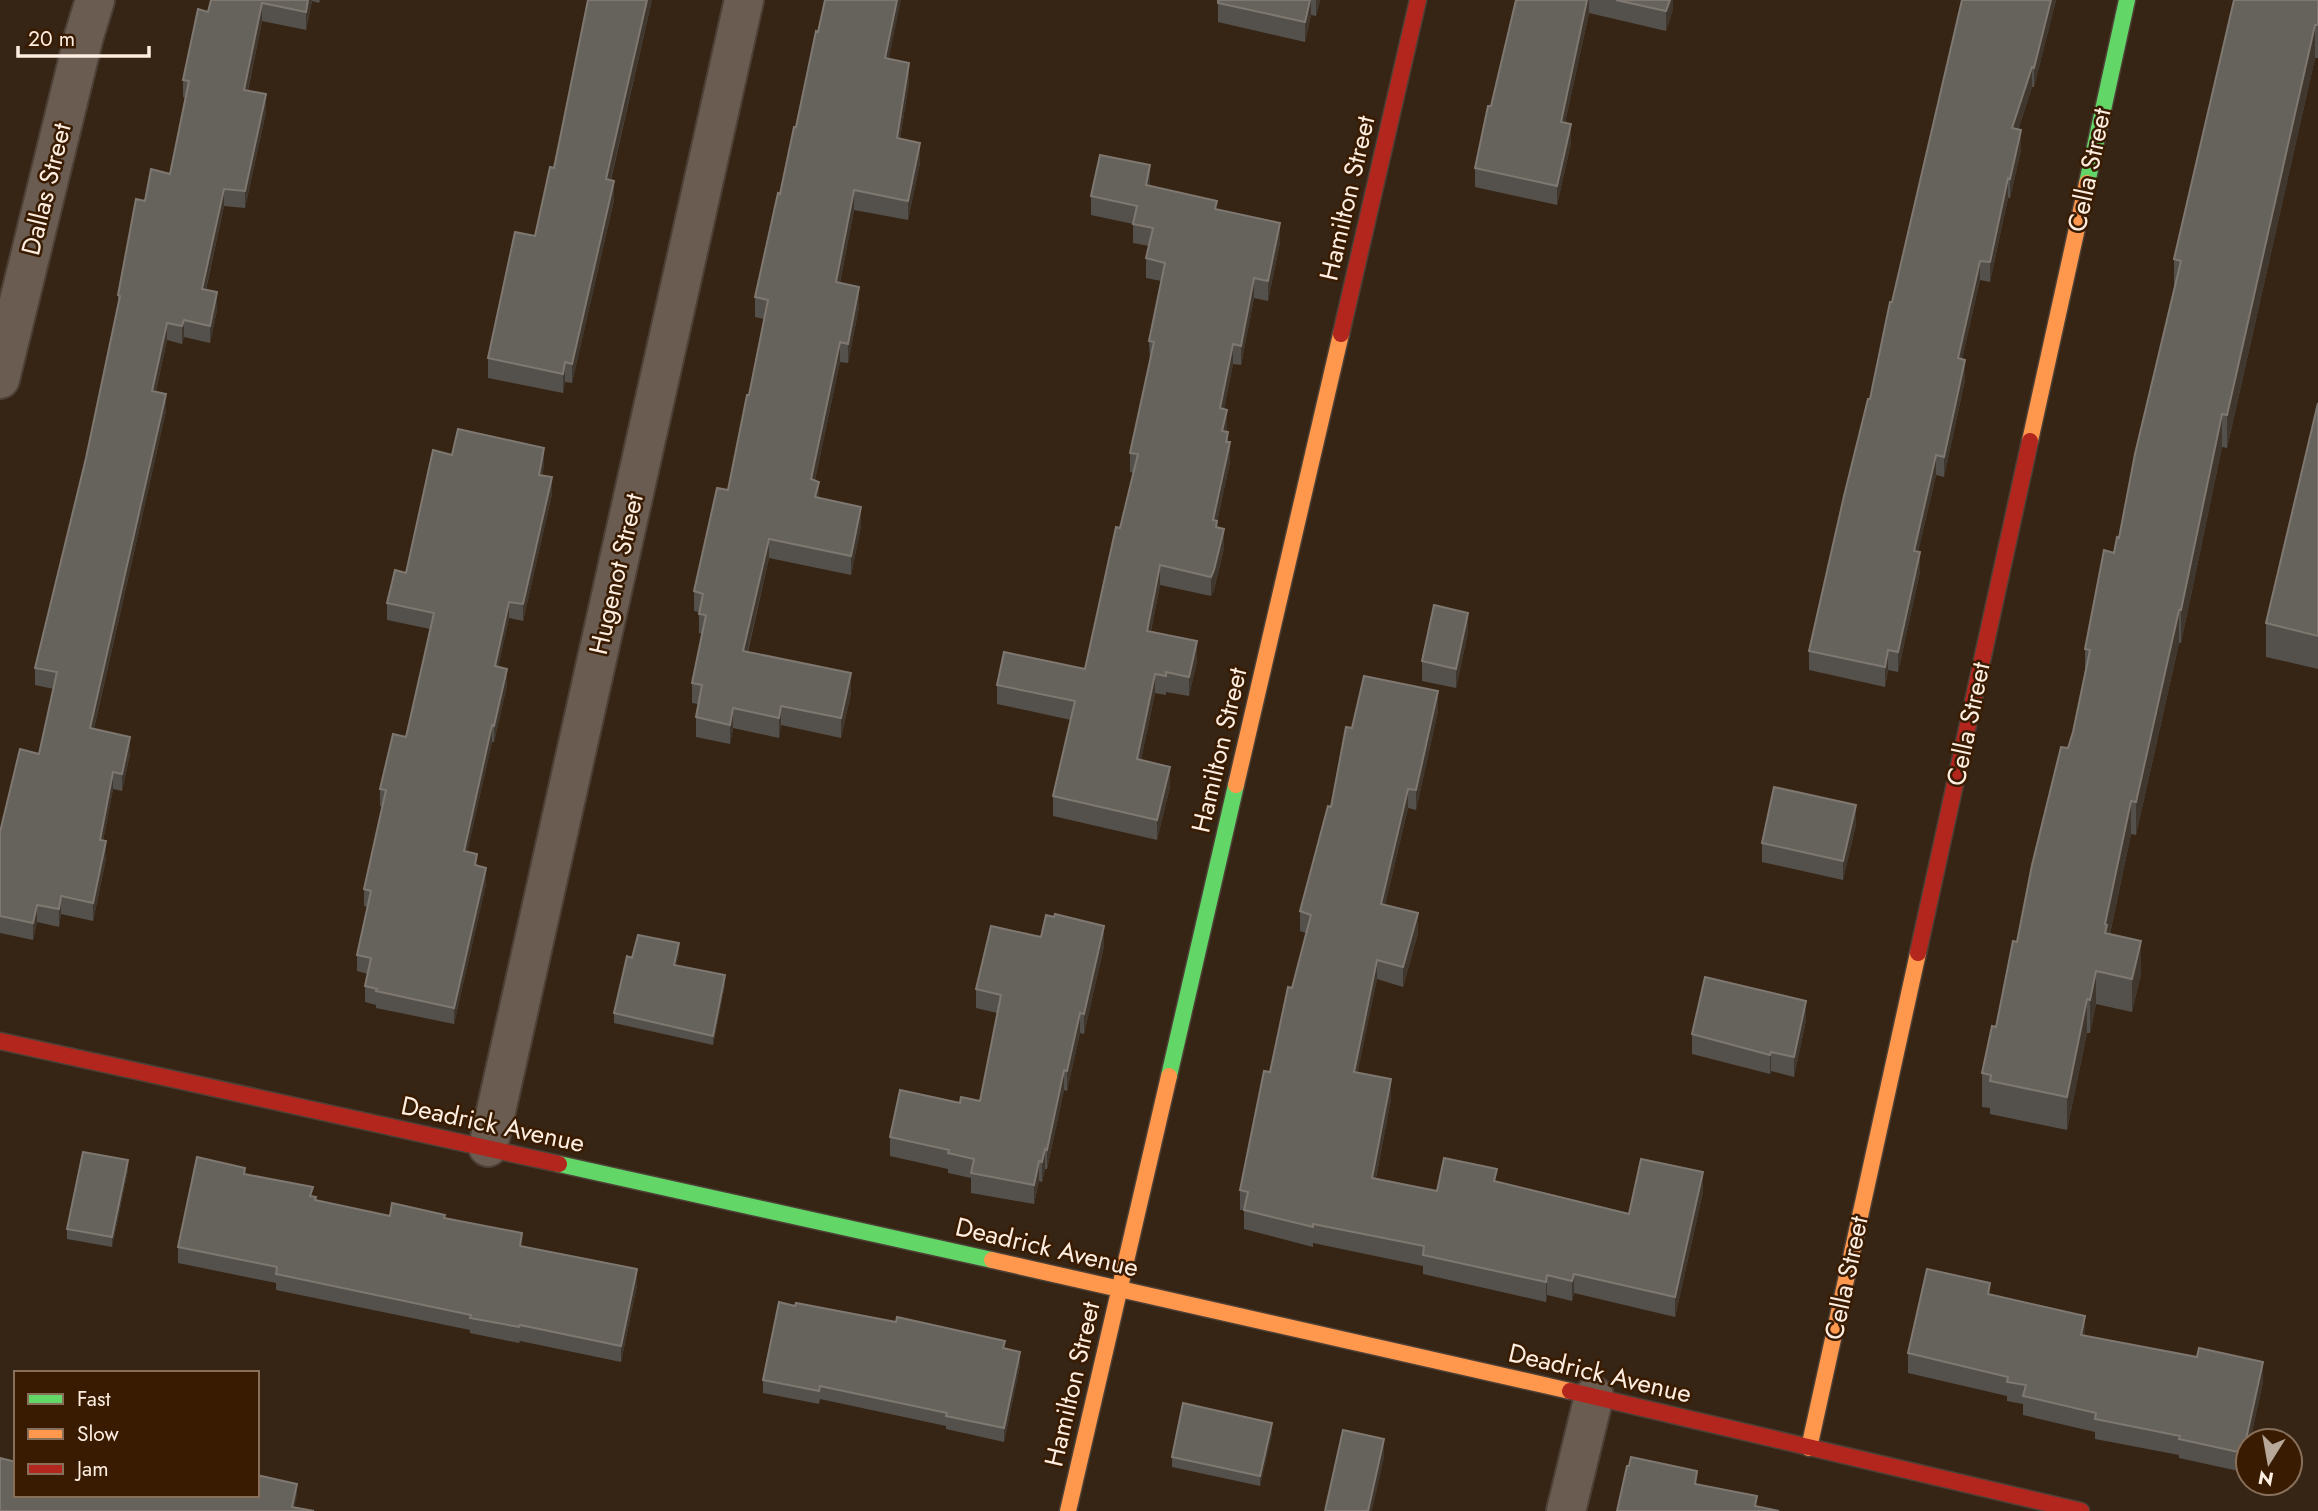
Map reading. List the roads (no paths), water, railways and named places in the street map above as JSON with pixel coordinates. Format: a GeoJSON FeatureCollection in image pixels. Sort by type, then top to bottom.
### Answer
{"type":"FeatureCollection","features":[{"type":"Feature","properties":{"kind":"street","name":"Dallas Street"},"geometry":{"type":"LineString","coordinates":[[0,379],[83,36],[95,0]]}},
{"type":"Feature","properties":{"kind":"street","name":"Hugenot Street"},"geometry":{"type":"LineString","coordinates":[[488,1147],[744,0]]}},
{"type":"Feature","properties":{"kind":"street","name":"Hamilton Street"},"geometry":{"type":"LineString","coordinates":[[1068,1511],[1418,0]]}},
{"type":"Feature","properties":{"kind":"street","name":"Cella Street"},"geometry":{"type":"LineString","coordinates":[[1809,1448],[2127,0]]}},
{"type":"Feature","properties":{"kind":"street","name":"Deadrick Avenue"},"geometry":{"type":"LineString","coordinates":[[0,1041],[1120,1288],[1594,1396],[2039,1506],[2081,1511]]}},
{"type":"Feature","properties":{"kind":"street"},"geometry":{"type":"LineString","coordinates":[[1566,1511],[1594,1396]]}}]}
